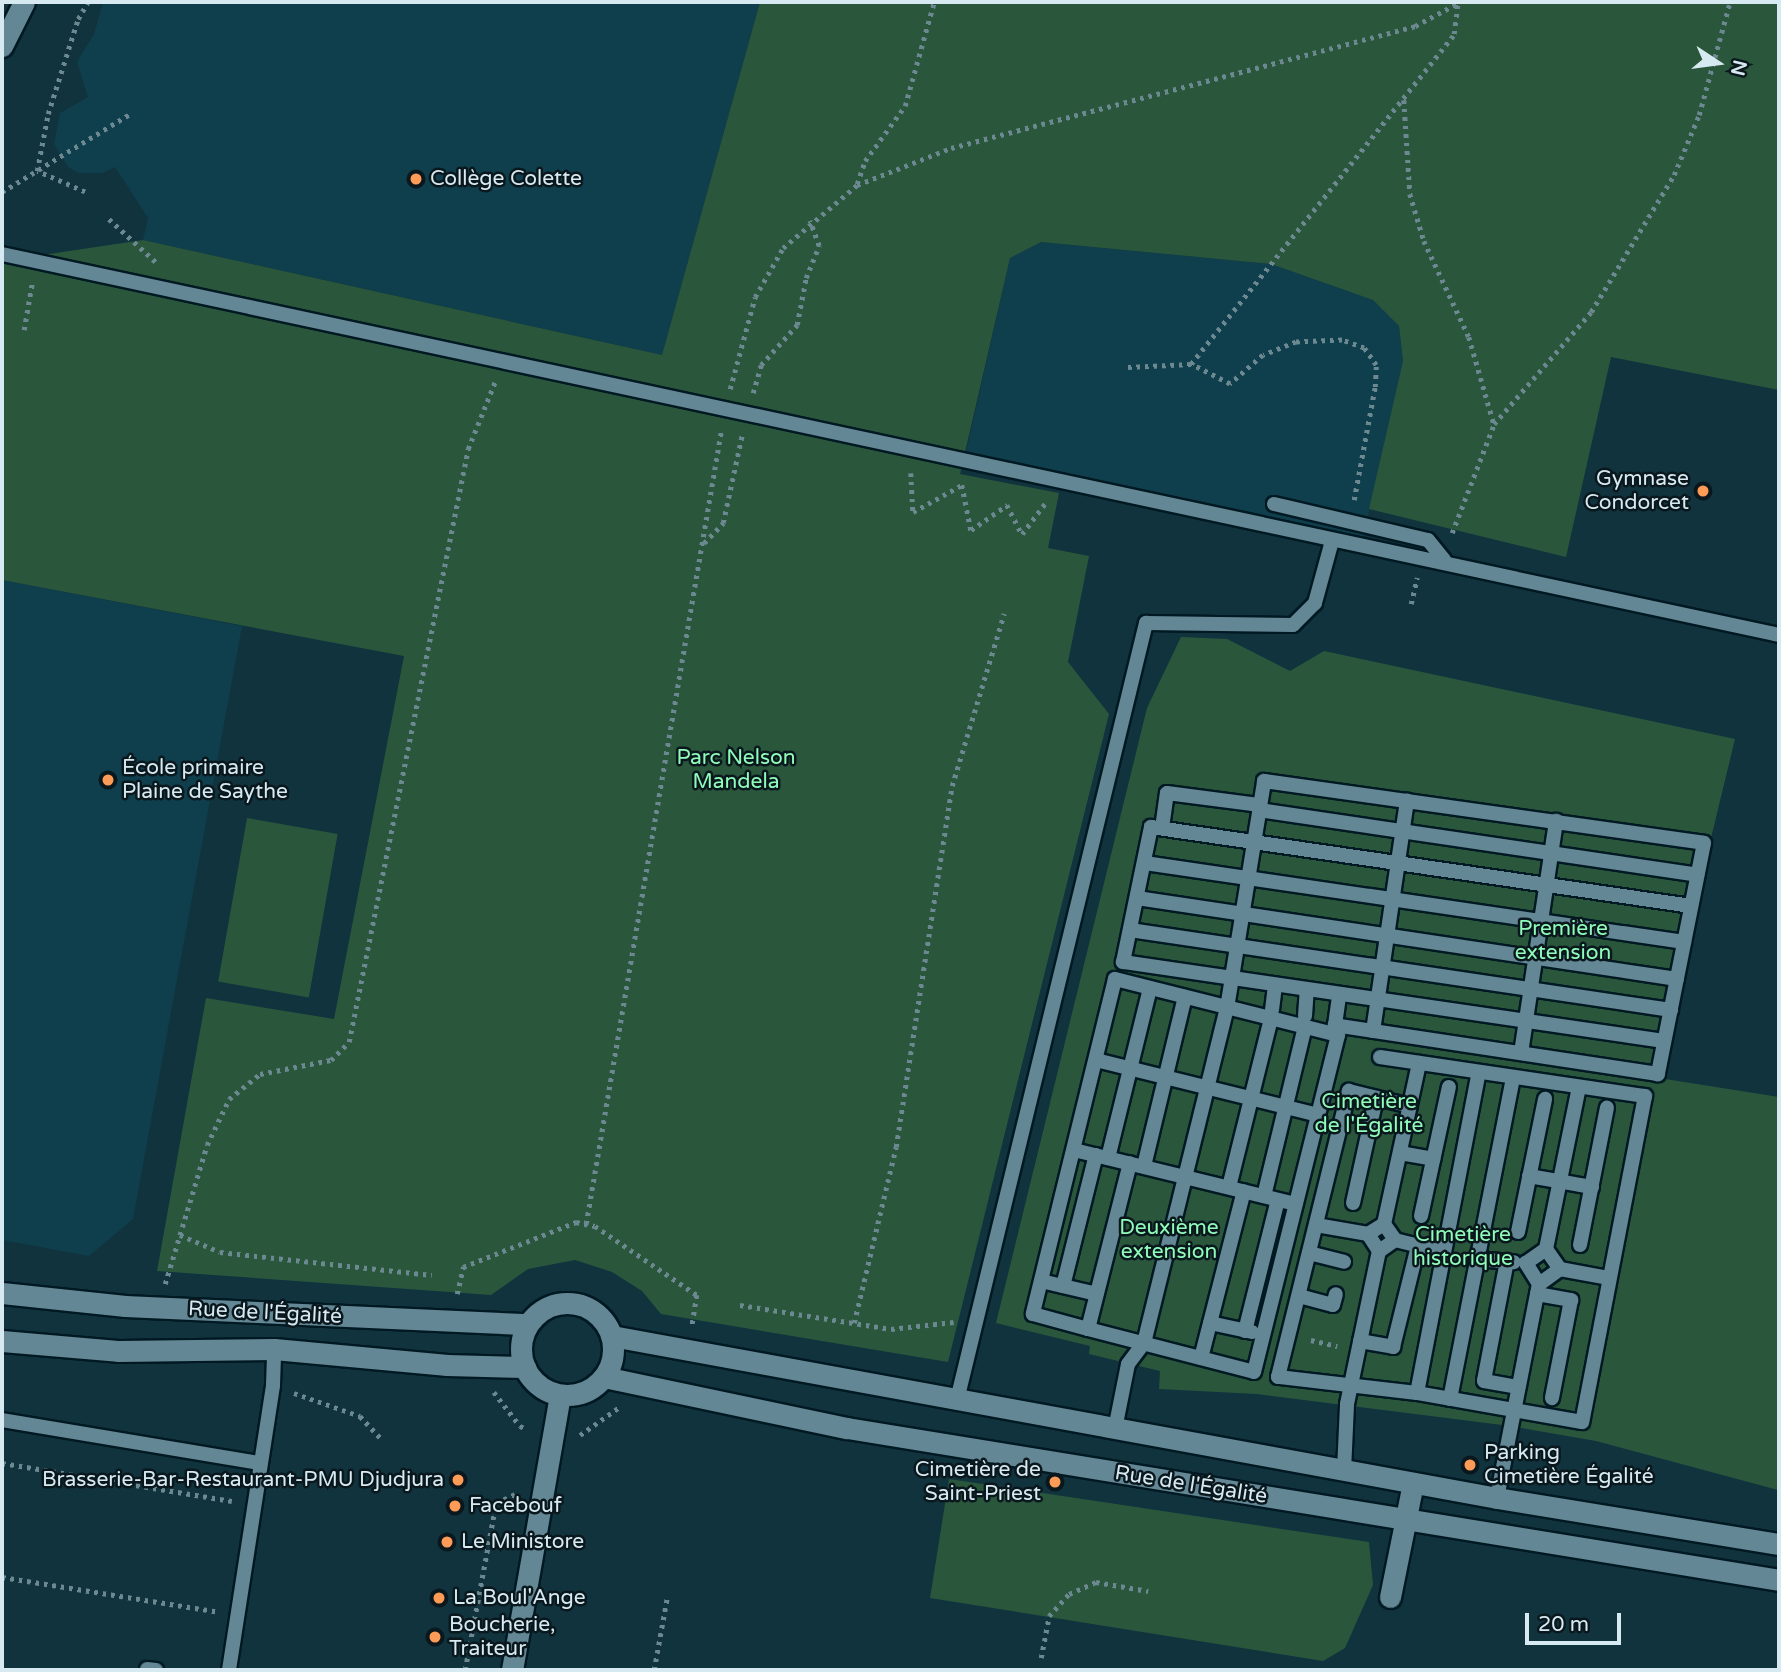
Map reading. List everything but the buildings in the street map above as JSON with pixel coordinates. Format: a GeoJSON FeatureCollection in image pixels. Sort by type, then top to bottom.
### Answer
{"type":"FeatureCollection","features":[{"type":"Feature","properties":{"kind":"street"},"geometry":{"type":"LineString","coordinates":[[2,46],[24,2]]}},
{"type":"Feature","properties":{"kind":"street","name":"Rue de l'Égalité"},"geometry":{"type":"LineString","coordinates":[[2,1293],[157,1308],[528,1324]]}},
{"type":"Feature","properties":{"kind":"street"},"geometry":{"type":"LineString","coordinates":[[581,1305],[605,1322],[612,1336],[613,1350],[604,1377],[585,1392],[560,1395],[539,1386],[525,1367],[522,1345],[528,1324],[552,1306],[581,1305]]}},
{"type":"Feature","properties":{"kind":"street","name":"Rue de l'Égalité"},"geometry":{"type":"LineString","coordinates":[[612,1336],[1497,1499],[1779,1544]]}},
{"type":"Feature","properties":{"kind":"street","name":"Rue de l'Égalité"},"geometry":{"type":"LineString","coordinates":[[2,1341],[118,1351],[274,1349],[447,1365],[525,1367]]}},
{"type":"Feature","properties":{"kind":"street","name":"Rue de l'Égalité"},"geometry":{"type":"LineString","coordinates":[[604,1377],[847,1428],[1779,1580]]}},
{"type":"Feature","properties":{"kind":"street"},"geometry":{"type":"LineString","coordinates":[[512,1670],[560,1395]]}},
{"type":"Feature","properties":{"kind":"street"},"geometry":{"type":"LineString","coordinates":[[1391,1597],[1413,1483]]}},
{"type":"Feature","properties":{"kind":"lane"},"geometry":{"type":"LineString","coordinates":[[2,254],[1332,541],[1444,560],[1779,635]]}},
{"type":"Feature","properties":{"kind":"lane"},"geometry":{"type":"LineString","coordinates":[[1274,504],[1428,540],[1444,560]]}},
{"type":"Feature","properties":{"kind":"lane"},"geometry":{"type":"LineString","coordinates":[[957,1400],[1146,624],[1293,625],[1315,603],[1332,541]]}},
{"type":"Feature","properties":{"kind":"lane"},"geometry":{"type":"LineString","coordinates":[[1115,1429],[1128,1364],[1144,1343],[1227,1008],[1264,780],[1704,843],[1658,1074],[1335,1025],[1339,995]]}},
{"type":"Feature","properties":{"kind":"lane"},"geometry":{"type":"LineString","coordinates":[[1162,828],[1167,793],[1698,875]]}},
{"type":"Feature","properties":{"kind":"lane"},"geometry":{"type":"LineString","coordinates":[[1373,1031],[1407,800]]}},
{"type":"Feature","properties":{"kind":"lane"},"geometry":{"type":"LineString","coordinates":[[1521,1054],[1556,821]]}},
{"type":"Feature","properties":{"kind":"lane"},"geometry":{"type":"LineString","coordinates":[[1664,1041],[1123,962],[1151,827],[1691,906]]}},
{"type":"Feature","properties":{"kind":"lane"},"geometry":{"type":"LineString","coordinates":[[1145,863],[1684,942]]}},
{"type":"Feature","properties":{"kind":"lane"},"geometry":{"type":"LineString","coordinates":[[1137,898],[1677,979]]}},
{"type":"Feature","properties":{"kind":"lane"},"geometry":{"type":"LineString","coordinates":[[1130,930],[1671,1010]]}},
{"type":"Feature","properties":{"kind":"lane"},"geometry":{"type":"LineString","coordinates":[[1115,979],[1185,997],[1227,1008],[1305,1021],[1338,1035],[1254,1372],[1032,1314],[1115,979]]}},
{"type":"Feature","properties":{"kind":"lane"},"geometry":{"type":"LineString","coordinates":[[1201,1358],[1275,985]]}},
{"type":"Feature","properties":{"kind":"lane"},"geometry":{"type":"LineString","coordinates":[[1063,1286],[1130,1069],[1150,988]]}},
{"type":"Feature","properties":{"kind":"lane"},"geometry":{"type":"LineString","coordinates":[[1245,1331],[1271,1198],[1285,1107],[1305,1021],[1307,990]]}},
{"type":"Feature","properties":{"kind":"lane"},"geometry":{"type":"LineString","coordinates":[[1088,1329],[1165,1077],[1185,997]]}},
{"type":"Feature","properties":{"kind":"lane"},"geometry":{"type":"LineString","coordinates":[[1380,1058],[1645,1096],[1582,1422],[1417,1393],[1350,1388],[1278,1377],[1349,1091],[1410,1106]]}},
{"type":"Feature","properties":{"kind":"lane"},"geometry":{"type":"LineString","coordinates":[[1096,1060],[1318,1115]]}},
{"type":"Feature","properties":{"kind":"lane"},"geometry":{"type":"LineString","coordinates":[[1316,1225],[1368,1234],[1384,1224],[1419,1063]]}},
{"type":"Feature","properties":{"kind":"lane"},"geometry":{"type":"LineString","coordinates":[[1417,1393],[1479,1072]]}},
{"type":"Feature","properties":{"kind":"lane"},"geometry":{"type":"LineString","coordinates":[[1450,1399],[1513,1077]]}},
{"type":"Feature","properties":{"kind":"lane"},"geometry":{"type":"LineString","coordinates":[[1421,1216],[1449,1087]]}},
{"type":"Feature","properties":{"kind":"lane"},"geometry":{"type":"LineString","coordinates":[[1477,1258],[1525,1264],[1546,1249],[1580,1087]]}},
{"type":"Feature","properties":{"kind":"lane"},"geometry":{"type":"LineString","coordinates":[[1353,1203],[1376,1098]]}},
{"type":"Feature","properties":{"kind":"lane"},"geometry":{"type":"LineString","coordinates":[[1518,1232],[1545,1099]]}},
{"type":"Feature","properties":{"kind":"lane"},"geometry":{"type":"LineString","coordinates":[[1580,1245],[1607,1108]]}},
{"type":"Feature","properties":{"kind":"lane"},"geometry":{"type":"LineString","coordinates":[[1074,1150],[1296,1204]]}},
{"type":"Feature","properties":{"kind":"lane"},"geometry":{"type":"LineString","coordinates":[[1400,1153],[1433,1160]]}},
{"type":"Feature","properties":{"kind":"lane"},"geometry":{"type":"LineString","coordinates":[[1529,1176],[1592,1187]]}},
{"type":"Feature","properties":{"kind":"lane"},"geometry":{"type":"LineString","coordinates":[[1384,1224],[1395,1240],[1444,1252]]}},
{"type":"Feature","properties":{"kind":"lane"},"geometry":{"type":"LineString","coordinates":[[1368,1234],[1379,1251]]}},
{"type":"Feature","properties":{"kind":"lane"},"geometry":{"type":"LineString","coordinates":[[1344,1471],[1350,1388],[1379,1251],[1395,1240]]}},
{"type":"Feature","properties":{"kind":"lane"},"geometry":{"type":"LineString","coordinates":[[1359,1346],[1393,1347],[1418,1246]]}},
{"type":"Feature","properties":{"kind":"lane"},"geometry":{"type":"LineString","coordinates":[[1546,1249],[1560,1269],[1609,1278]]}},
{"type":"Feature","properties":{"kind":"lane"},"geometry":{"type":"LineString","coordinates":[[1309,1253],[1344,1262]]}},
{"type":"Feature","properties":{"kind":"lane"},"geometry":{"type":"LineString","coordinates":[[1507,1261],[1484,1381],[1518,1387]]}},
{"type":"Feature","properties":{"kind":"lane"},"geometry":{"type":"LineString","coordinates":[[1525,1264],[1538,1289],[1571,1300],[1552,1398]]}},
{"type":"Feature","properties":{"kind":"lane"},"geometry":{"type":"LineString","coordinates":[[1497,1499],[1538,1289],[1560,1269]]}},
{"type":"Feature","properties":{"kind":"lane"},"geometry":{"type":"LineString","coordinates":[[1041,1281],[1097,1294]]}},
{"type":"Feature","properties":{"kind":"lane"},"geometry":{"type":"LineString","coordinates":[[1299,1296],[1333,1305],[1336,1294]]}},
{"type":"Feature","properties":{"kind":"lane"},"geometry":{"type":"LineString","coordinates":[[1210,1323],[1264,1335]]}},
{"type":"Feature","properties":{"kind":"lane"},"geometry":{"type":"LineString","coordinates":[[229,1670],[273,1385],[274,1349]]}},
{"type":"Feature","properties":{"kind":"lane"},"geometry":{"type":"LineString","coordinates":[[2,1420],[260,1463]]}},
{"type":"Feature","properties":{"kind":"path"},"geometry":{"type":"LineString","coordinates":[[37,171],[48,114],[78,19],[88,2]]}},
{"type":"Feature","properties":{"kind":"path"},"geometry":{"type":"LineString","coordinates":[[857,185],[865,161],[905,106],[934,2]]}},
{"type":"Feature","properties":{"kind":"path"},"geometry":{"type":"LineString","coordinates":[[586,1224],[724,410],[755,297],[783,248],[810,221],[857,185],[951,148],[1415,26],[1459,2]]}},
{"type":"Feature","properties":{"kind":"path"},"geometry":{"type":"LineString","coordinates":[[1191,364],[1454,34],[1459,2]]}},
{"type":"Feature","properties":{"kind":"path"},"geometry":{"type":"LineString","coordinates":[[1444,560],[1494,424],[1591,312],[1674,175],[1699,115],[1730,2]]}},
{"type":"Feature","properties":{"kind":"path"},"geometry":{"type":"LineString","coordinates":[[1404,99],[1410,194],[1424,241],[1469,337],[1494,424]]}},
{"type":"Feature","properties":{"kind":"path"},"geometry":{"type":"LineString","coordinates":[[2,192],[130,114]]}},
{"type":"Feature","properties":{"kind":"path"},"geometry":{"type":"LineString","coordinates":[[37,171],[85,192]]}},
{"type":"Feature","properties":{"kind":"path"},"geometry":{"type":"LineString","coordinates":[[109,219],[194,296]]}},
{"type":"Feature","properties":{"kind":"path"},"geometry":{"type":"LineString","coordinates":[[702,544],[723,523],[761,365],[797,325],[806,278],[819,246],[810,221]]}},
{"type":"Feature","properties":{"kind":"path"},"geometry":{"type":"LineString","coordinates":[[24,330],[36,262]]}},
{"type":"Feature","properties":{"kind":"path"},"geometry":{"type":"LineString","coordinates":[[1128,368],[1191,364],[1230,384],[1263,355],[1296,342],[1342,340],[1364,348],[1376,365],[1375,387],[1349,522]]}},
{"type":"Feature","properties":{"kind":"path"},"geometry":{"type":"LineString","coordinates":[[157,1308],[207,1145],[229,1099],[260,1074],[331,1060],[349,1042],[468,449],[503,363]]}},
{"type":"Feature","properties":{"kind":"path"},"geometry":{"type":"LineString","coordinates":[[910,451],[913,512],[962,485],[971,530],[1007,505],[1023,534],[1061,481]]}},
{"type":"Feature","properties":{"kind":"path"},"geometry":{"type":"LineString","coordinates":[[854,1323],[896,1147],[952,786],[1004,614]]}},
{"type":"Feature","properties":{"kind":"path"},"geometry":{"type":"LineString","coordinates":[[451,1321],[463,1267],[576,1222],[586,1224],[697,1295],[688,1351]]}},
{"type":"Feature","properties":{"kind":"path"},"geometry":{"type":"LineString","coordinates":[[180,1235],[220,1252],[432,1275]]}},
{"type":"Feature","properties":{"kind":"path"},"geometry":{"type":"LineString","coordinates":[[740,1305],[891,1329],[943,1321],[975,1325]]}},
{"type":"Feature","properties":{"kind":"path"},"geometry":{"type":"LineString","coordinates":[[1304,1381],[1311,1340],[1359,1346]]}},
{"type":"Feature","properties":{"kind":"path"},"geometry":{"type":"LineString","coordinates":[[273,1385],[360,1416],[382,1440]]}},
{"type":"Feature","properties":{"kind":"path"},"geometry":{"type":"LineString","coordinates":[[2,1463],[254,1504]]}},
{"type":"Feature","properties":{"kind":"path"},"geometry":{"type":"LineString","coordinates":[[465,1670],[496,1503],[513,1497],[520,1486]]}},
{"type":"Feature","properties":{"kind":"path"},"geometry":{"type":"LineString","coordinates":[[2,1577],[237,1615]]}},
{"type":"Feature","properties":{"kind":"path"},"geometry":{"type":"LineString","coordinates":[[1041,1658],[1049,1616],[1069,1594],[1096,1582],[1148,1591]]}},
{"type":"Feature","properties":{"kind":"path"},"geometry":{"type":"LineString","coordinates":[[654,1670],[667,1598]]}},
{"type":"Feature","properties":{"kind":"shaded area","name":"Collège Colette"},"geometry":{"type":"Polygon","coordinates":[[[103,2],[760,2],[662,355],[143,240],[148,218],[115,167],[103,173],[78,173],[68,167],[54,144],[60,113],[88,97],[77,62],[94,34],[103,2]]]}},
{"type":"Feature","properties":{"kind":"shaded area"},"geometry":{"type":"Polygon","coordinates":[[[1041,242],[1271,264],[1373,300],[1399,326],[1403,361],[1363,539],[966,452],[1010,258],[1041,242]]]}},
{"type":"Feature","properties":{"kind":"shaded area","name":"École primaire Plaine de Saythe"},"geometry":{"type":"Polygon","coordinates":[[[2,580],[242,626],[133,1219],[89,1256],[2,1240],[2,580]]]}},
{"type":"Feature","properties":{"kind":"green space","name":"Parc Nelson Mandela"},"geometry":{"type":"Polygon","coordinates":[[[760,2],[1779,2],[1779,390],[1611,357],[1566,557],[1369,509],[1403,361],[1399,326],[1373,300],[1271,264],[1041,242],[1010,258],[960,474],[1059,493],[1048,548],[1089,556],[1068,662],[1109,714],[948,1362],[661,1314],[642,1291],[612,1272],[575,1260],[528,1269],[491,1295],[157,1271],[206,998],[334,1019],[404,656],[2,580],[2,261],[143,240],[662,355],[760,2]]]}},
{"type":"Feature","properties":{"kind":"green space","name":"Cimetière de l'Égalité"},"geometry":{"type":"Polygon","coordinates":[[[1181,637],[1227,639],[1290,671],[1324,651],[1735,739],[1711,838],[1665,1079],[1779,1097],[1778,1490],[1596,1441],[1510,1426],[1257,1394],[1159,1389],[1160,1371],[1089,1354],[1090,1346],[996,1323],[1147,708],[1181,637]]]}},
{"type":"Feature","properties":{"kind":"green space"},"geometry":{"type":"Polygon","coordinates":[[[247,818],[338,834],[309,997],[218,981],[247,818]]]}},
{"type":"Feature","properties":{"kind":"green space"},"geometry":{"type":"Polygon","coordinates":[[[949,1479],[1369,1542],[1373,1585],[1345,1648],[1323,1661],[930,1598],[949,1479]]]}},
{"type":"Feature","properties":{"kind":"place","name":"Collège Colette"},"geometry":{"type":"Point","coordinates":[416,179]}},
{"type":"Feature","properties":{"kind":"place","name":"Gymnase Condorcet"},"geometry":{"type":"Point","coordinates":[1703,491]}},
{"type":"Feature","properties":{"kind":"place","name":"École primaire Plaine de Saythe"},"geometry":{"type":"Point","coordinates":[108,780]}},
{"type":"Feature","properties":{"kind":"place","name":"Parking Cimetière Égalité"},"geometry":{"type":"Point","coordinates":[1470,1465]}},
{"type":"Feature","properties":{"kind":"place","name":"Brasserie-Bar-Restaurant-PMU Djudjura"},"geometry":{"type":"Point","coordinates":[458,1480]}},
{"type":"Feature","properties":{"kind":"place","name":"Cimetière de Saint-Priest"},"geometry":{"type":"Point","coordinates":[1055,1482]}},
{"type":"Feature","properties":{"kind":"place","name":"Facebouf"},"geometry":{"type":"Point","coordinates":[455,1506]}},
{"type":"Feature","properties":{"kind":"place","name":"Le Ministore"},"geometry":{"type":"Point","coordinates":[447,1542]}},
{"type":"Feature","properties":{"kind":"place","name":"La Boul'Ange"},"geometry":{"type":"Point","coordinates":[439,1598]}},
{"type":"Feature","properties":{"kind":"place","name":"Boucherie, Traiteur"},"geometry":{"type":"Point","coordinates":[435,1637]}},
{"type":"Feature","properties":{"kind":"park label","name":"Première extension"},"geometry":{"type":"Point","coordinates":[1563,941]}},
{"type":"Feature","properties":{"kind":"park label","name":"Deuxième extension"},"geometry":{"type":"Point","coordinates":[1169,1240]}},
{"type":"Feature","properties":{"kind":"park label","name":"Cimetière historique"},"geometry":{"type":"Point","coordinates":[1463,1247]}}]}
